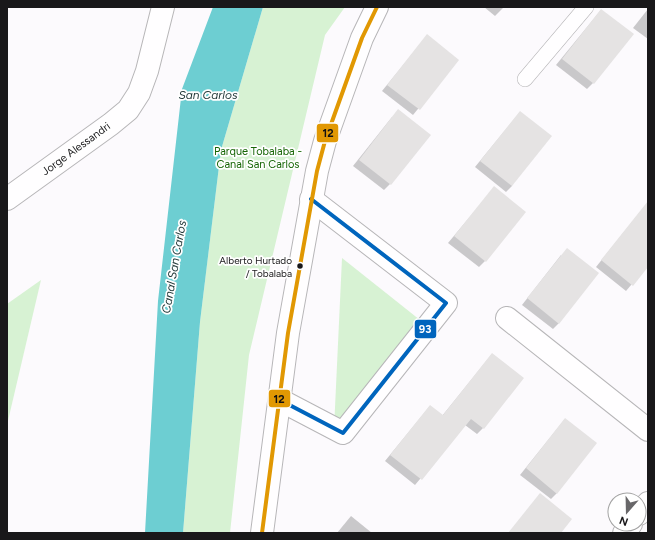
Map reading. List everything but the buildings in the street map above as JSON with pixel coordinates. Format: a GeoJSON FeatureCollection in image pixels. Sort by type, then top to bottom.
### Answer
{"type":"FeatureCollection","features":[{"type":"Feature","properties":{"kind":"street","name":"Jorge Alessandri"},"geometry":{"type":"LineString","coordinates":[[7,199],[111,124],[128,110],[139,93],[147,71],[163,7]]}},
{"type":"Feature","properties":{"kind":"street"},"geometry":{"type":"LineString","coordinates":[[262,533],[288,333],[311,199],[325,141],[362,38],[377,7]]}},
{"type":"Feature","properties":{"kind":"street"},"geometry":{"type":"LineString","coordinates":[[280,400],[343,433],[446,302],[311,199]]}},
{"type":"Feature","properties":{"kind":"street"},"geometry":{"type":"LineString","coordinates":[[507,318],[648,430]]}},
{"type":"Feature","properties":{"kind":"lane"},"geometry":{"type":"LineString","coordinates":[[525,79],[586,7]]}},
{"type":"Feature","properties":{"kind":"green space","name":"Parque Tobalaba - Canal San Carlos"},"geometry":{"type":"Polygon","coordinates":[[[263,7],[345,7],[325,35],[249,355],[230,533],[183,533],[200,322],[221,150],[263,7]]]}},
{"type":"Feature","properties":{"kind":"green space"},"geometry":{"type":"Polygon","coordinates":[[[342,258],[420,320],[334,429],[342,258]]]}},
{"type":"Feature","properties":{"kind":"green space"},"geometry":{"type":"Polygon","coordinates":[[[41,280],[7,425],[7,304],[41,280]]]}},
{"type":"Feature","properties":{"kind":"water","name":"San Carlos"},"geometry":{"type":"Polygon","coordinates":[[[213,7],[263,7],[221,150],[200,322],[183,533],[145,533],[158,301],[182,89],[213,7]]]}},
{"type":"Feature","properties":{"kind":"transit line","name":"12"},"geometry":{"type":"LineString","coordinates":[[262,533],[288,333],[317,171],[325,141],[362,38],[377,7]]}},
{"type":"Feature","properties":{"kind":"transit line","name":"93"},"geometry":{"type":"LineString","coordinates":[[280,400],[343,433],[446,303],[311,199]]}},
{"type":"Feature","properties":{"kind":"place","name":"Alberto Hurtado / Tobalaba"},"geometry":{"type":"Point","coordinates":[300,266]}},
{"type":"Feature","properties":{"kind":"water label","name":"Canal San Carlos"},"geometry":{"type":"Point","coordinates":[174,267]}}]}
